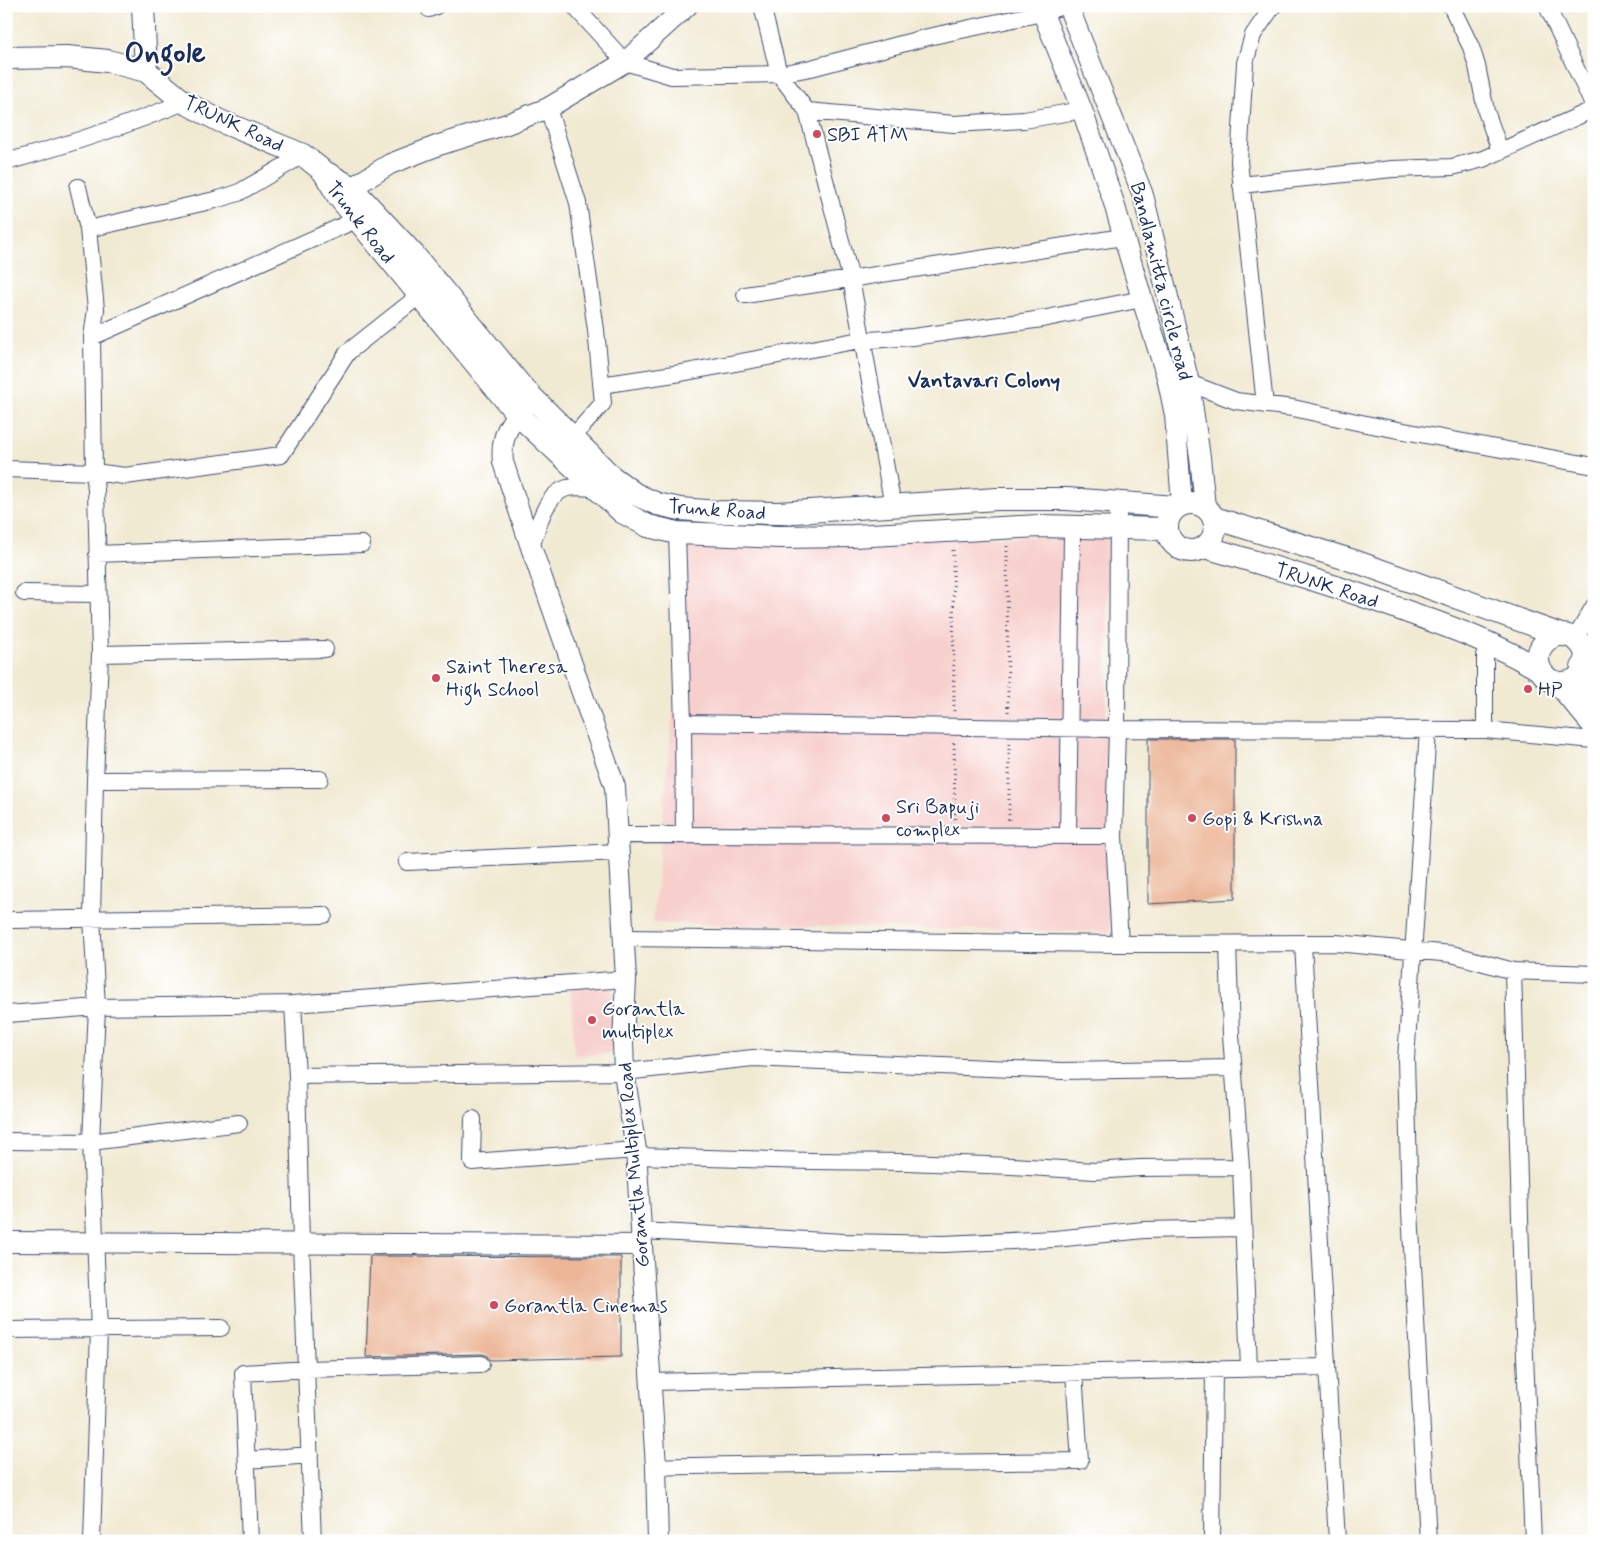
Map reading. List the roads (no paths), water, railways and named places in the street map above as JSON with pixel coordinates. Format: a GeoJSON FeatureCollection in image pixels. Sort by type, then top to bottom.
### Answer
{"type":"FeatureCollection","features":[{"type":"Feature","properties":{"kind":"main road"},"geometry":{"type":"LineString","coordinates":[[6,58],[67,57],[108,61],[146,72],[143,6]]}},
{"type":"Feature","properties":{"kind":"main road","name":"TRUNK Road"},"geometry":{"type":"LineString","coordinates":[[146,72],[184,102],[220,121],[303,155],[323,171]]}},
{"type":"Feature","properties":{"kind":"main road","name":"Trunk Road"},"geometry":{"type":"LineString","coordinates":[[323,171],[414,255],[525,406],[572,438],[612,476],[635,494],[657,504],[680,509],[719,512],[778,513],[997,499],[1067,499],[1118,504],[1179,505]]}},
{"type":"Feature","properties":{"kind":"main road","name":"Trunk Road"},"geometry":{"type":"LineString","coordinates":[[344,191],[358,219],[420,295],[525,406],[595,488],[622,512],[648,526],[677,533],[780,537],[862,536],[1040,526],[1166,530]]}},
{"type":"Feature","properties":{"kind":"main road"},"geometry":{"type":"LineString","coordinates":[[1209,513],[1215,529],[1212,539],[1205,547],[1193,551],[1180,550],[1170,541],[1166,530],[1168,517],[1179,505],[1198,503],[1209,513],[1357,562],[1574,660],[1594,692]]}},
{"type":"Feature","properties":{"kind":"main road","name":"TRUNK Road"},"geometry":{"type":"LineString","coordinates":[[1205,547],[1346,589],[1449,626],[1523,660],[1574,660]]}},
{"type":"Feature","properties":{"kind":"main road"},"geometry":{"type":"LineString","coordinates":[[1574,660],[1594,726]]}},
{"type":"Feature","properties":{"kind":"street"},"geometry":{"type":"LineString","coordinates":[[574,6],[625,62],[672,76],[779,74],[811,68],[928,37],[1063,6]]}},
{"type":"Feature","properties":{"kind":"street"},"geometry":{"type":"LineString","coordinates":[[344,191],[390,164],[439,145],[507,124],[548,108],[625,62],[687,6]]}},
{"type":"Feature","properties":{"kind":"street"},"geometry":{"type":"LineString","coordinates":[[762,6],[779,74],[807,111],[851,279],[893,506]]}},
{"type":"Feature","properties":{"kind":"street","name":"Bandlamitta circle road"},"geometry":{"type":"LineString","coordinates":[[1068,6],[1143,195],[1189,383],[1209,513]]}},
{"type":"Feature","properties":{"kind":"street"},"geometry":{"type":"LineString","coordinates":[[1265,405],[1239,161],[1245,63],[1253,35],[1272,6]]}},
{"type":"Feature","properties":{"kind":"street"},"geometry":{"type":"LineString","coordinates":[[1451,6],[1471,48],[1477,66],[1486,111],[1500,151]]}},
{"type":"Feature","properties":{"kind":"street"},"geometry":{"type":"LineString","coordinates":[[1241,185],[1392,169],[1452,167],[1484,159],[1594,108],[1547,6]]}},
{"type":"Feature","properties":{"kind":"street"},"geometry":{"type":"LineString","coordinates":[[1041,10],[1082,110],[1169,385],[1175,415],[1179,505]]}},
{"type":"Feature","properties":{"kind":"street"},"geometry":{"type":"LineString","coordinates":[[6,162],[98,135],[184,102]]}},
{"type":"Feature","properties":{"kind":"street"},"geometry":{"type":"LineString","coordinates":[[548,108],[578,203],[603,403],[572,438]]}},
{"type":"Feature","properties":{"kind":"street"},"geometry":{"type":"LineString","coordinates":[[807,111],[954,124],[1024,120],[1082,110]]}},
{"type":"Feature","properties":{"kind":"street"},"geometry":{"type":"LineString","coordinates":[[88,229],[219,200],[238,192],[303,155]]}},
{"type":"Feature","properties":{"kind":"street"},"geometry":{"type":"LineString","coordinates":[[78,187],[88,229],[96,309],[92,337],[100,654],[92,918],[97,1007],[91,1142],[99,1330],[92,1541]]}},
{"type":"Feature","properties":{"kind":"street"},"geometry":{"type":"LineString","coordinates":[[92,337],[358,219]]}},
{"type":"Feature","properties":{"kind":"street"},"geometry":{"type":"LineString","coordinates":[[745,295],[1122,237]]}},
{"type":"Feature","properties":{"kind":"street"},"geometry":{"type":"LineString","coordinates":[[6,469],[94,472],[125,476],[282,455],[348,352],[420,295]]}},
{"type":"Feature","properties":{"kind":"street"},"geometry":{"type":"LineString","coordinates":[[601,385],[681,373],[863,340],[913,337],[1042,319],[1142,300]]}},
{"type":"Feature","properties":{"kind":"street"},"geometry":{"type":"LineString","coordinates":[[1169,385],[1189,383],[1236,401],[1293,408],[1366,424],[1594,466]]}},
{"type":"Feature","properties":{"kind":"street","name":"Gorantla Multiplex Road"},"geometry":{"type":"LineString","coordinates":[[525,406],[505,432],[502,453],[506,470],[531,548],[615,787],[626,979],[623,1042],[624,1072],[636,1153],[656,1467],[658,1541]]}},
{"type":"Feature","properties":{"kind":"street"},"geometry":{"type":"LineString","coordinates":[[531,548],[547,506],[554,496],[568,488],[595,488]]}},
{"type":"Feature","properties":{"kind":"street"},"geometry":{"type":"LineString","coordinates":[[1118,504],[1117,729],[1114,836],[1120,944]]}},
{"type":"Feature","properties":{"kind":"street"},"geometry":{"type":"LineString","coordinates":[[677,533],[683,724],[684,835]]}},
{"type":"Feature","properties":{"kind":"street"},"geometry":{"type":"LineString","coordinates":[[1068,836],[1072,536]]}},
{"type":"Feature","properties":{"kind":"street"},"geometry":{"type":"LineString","coordinates":[[97,554],[362,544]]}},
{"type":"Feature","properties":{"kind":"street"},"geometry":{"type":"LineString","coordinates":[[24,593],[98,594]]}},
{"type":"Feature","properties":{"kind":"street"},"geometry":{"type":"LineString","coordinates":[[1574,660],[1594,606]]}},
{"type":"Feature","properties":{"kind":"street"},"geometry":{"type":"LineString","coordinates":[[1485,642],[1485,730]]}},
{"type":"Feature","properties":{"kind":"street"},"geometry":{"type":"LineString","coordinates":[[100,654],[325,649]]}},
{"type":"Feature","properties":{"kind":"street"},"geometry":{"type":"LineString","coordinates":[[683,724],[1117,729],[1485,730],[1594,740]]}},
{"type":"Feature","properties":{"kind":"street"},"geometry":{"type":"LineString","coordinates":[[1428,730],[1406,1059],[1410,1211],[1428,1541]]}},
{"type":"Feature","properties":{"kind":"street"},"geometry":{"type":"LineString","coordinates":[[95,780],[320,779]]}},
{"type":"Feature","properties":{"kind":"street"},"geometry":{"type":"LineString","coordinates":[[407,862],[618,843],[684,835],[1114,836]]}},
{"type":"Feature","properties":{"kind":"street"},"geometry":{"type":"LineString","coordinates":[[11,920],[324,915]]}},
{"type":"Feature","properties":{"kind":"street"},"geometry":{"type":"LineString","coordinates":[[624,938],[1120,944],[1336,943],[1452,954],[1512,971],[1594,974]]}},
{"type":"Feature","properties":{"kind":"street"},"geometry":{"type":"LineString","coordinates":[[1228,944],[1241,1167],[1249,1368]]}},
{"type":"Feature","properties":{"kind":"street"},"geometry":{"type":"LineString","coordinates":[[1303,944],[1337,1541]]}},
{"type":"Feature","properties":{"kind":"street"},"geometry":{"type":"LineString","coordinates":[[1512,971],[1533,1541]]}},
{"type":"Feature","properties":{"kind":"street"},"geometry":{"type":"LineString","coordinates":[[8,1014],[97,1007],[294,1004],[626,979]]}},
{"type":"Feature","properties":{"kind":"street"},"geometry":{"type":"LineString","coordinates":[[294,1004],[313,1541]]}},
{"type":"Feature","properties":{"kind":"street"},"geometry":{"type":"LineString","coordinates":[[297,1076],[624,1072],[753,1058],[1062,1071],[1234,1068]]}},
{"type":"Feature","properties":{"kind":"street"},"geometry":{"type":"LineString","coordinates":[[473,1119],[472,1162],[636,1153],[811,1162],[906,1162],[1012,1166],[1095,1172],[1140,1168],[1241,1167]]}},
{"type":"Feature","properties":{"kind":"street"},"geometry":{"type":"LineString","coordinates":[[8,1140],[91,1142],[239,1123]]}},
{"type":"Feature","properties":{"kind":"street"},"geometry":{"type":"LineString","coordinates":[[6,1242],[301,1244],[641,1238],[943,1244],[1056,1239],[1144,1230],[1242,1228]]}},
{"type":"Feature","properties":{"kind":"street"},"geometry":{"type":"LineString","coordinates":[[6,1330],[221,1328]]}},
{"type":"Feature","properties":{"kind":"street"},"geometry":{"type":"LineString","coordinates":[[250,1541],[243,1373],[307,1369],[481,1364]]}},
{"type":"Feature","properties":{"kind":"street"},"geometry":{"type":"LineString","coordinates":[[650,1382],[1326,1366]]}},
{"type":"Feature","properties":{"kind":"street"},"geometry":{"type":"LineString","coordinates":[[1212,1541],[1214,1369]]}},
{"type":"Feature","properties":{"kind":"street"},"geometry":{"type":"LineString","coordinates":[[656,1467],[1080,1461],[1074,1372]]}},
{"type":"Feature","properties":{"kind":"street"},"geometry":{"type":"LineString","coordinates":[[247,1460],[310,1455]]}},
{"type":"Feature","properties":{"kind":"place","name":"SBI ATM"},"geometry":{"type":"Point","coordinates":[817,134]}},
{"type":"Feature","properties":{"kind":"place","name":"Saint Theresa High School"},"geometry":{"type":"Point","coordinates":[436,678]}},
{"type":"Feature","properties":{"kind":"place","name":"HP"},"geometry":{"type":"Point","coordinates":[1528,689]}},
{"type":"Feature","properties":{"kind":"place","name":"Sri Bapuji complex"},"geometry":{"type":"Point","coordinates":[886,818]}},
{"type":"Feature","properties":{"kind":"place","name":"Gopi & Krishna"},"geometry":{"type":"Point","coordinates":[1192,818]}},
{"type":"Feature","properties":{"kind":"place","name":"Gorantla multiplex"},"geometry":{"type":"Point","coordinates":[592,1020]}},
{"type":"Feature","properties":{"kind":"place","name":"Gorantla Cinemas"},"geometry":{"type":"Point","coordinates":[494,1305]}},
{"type":"Feature","properties":{"kind":"district","name":"Ongole"},"geometry":{"type":"Point","coordinates":[165,52]}},
{"type":"Feature","properties":{"kind":"district","name":"Vantavari Colony"},"geometry":{"type":"Point","coordinates":[984,380]}}]}
